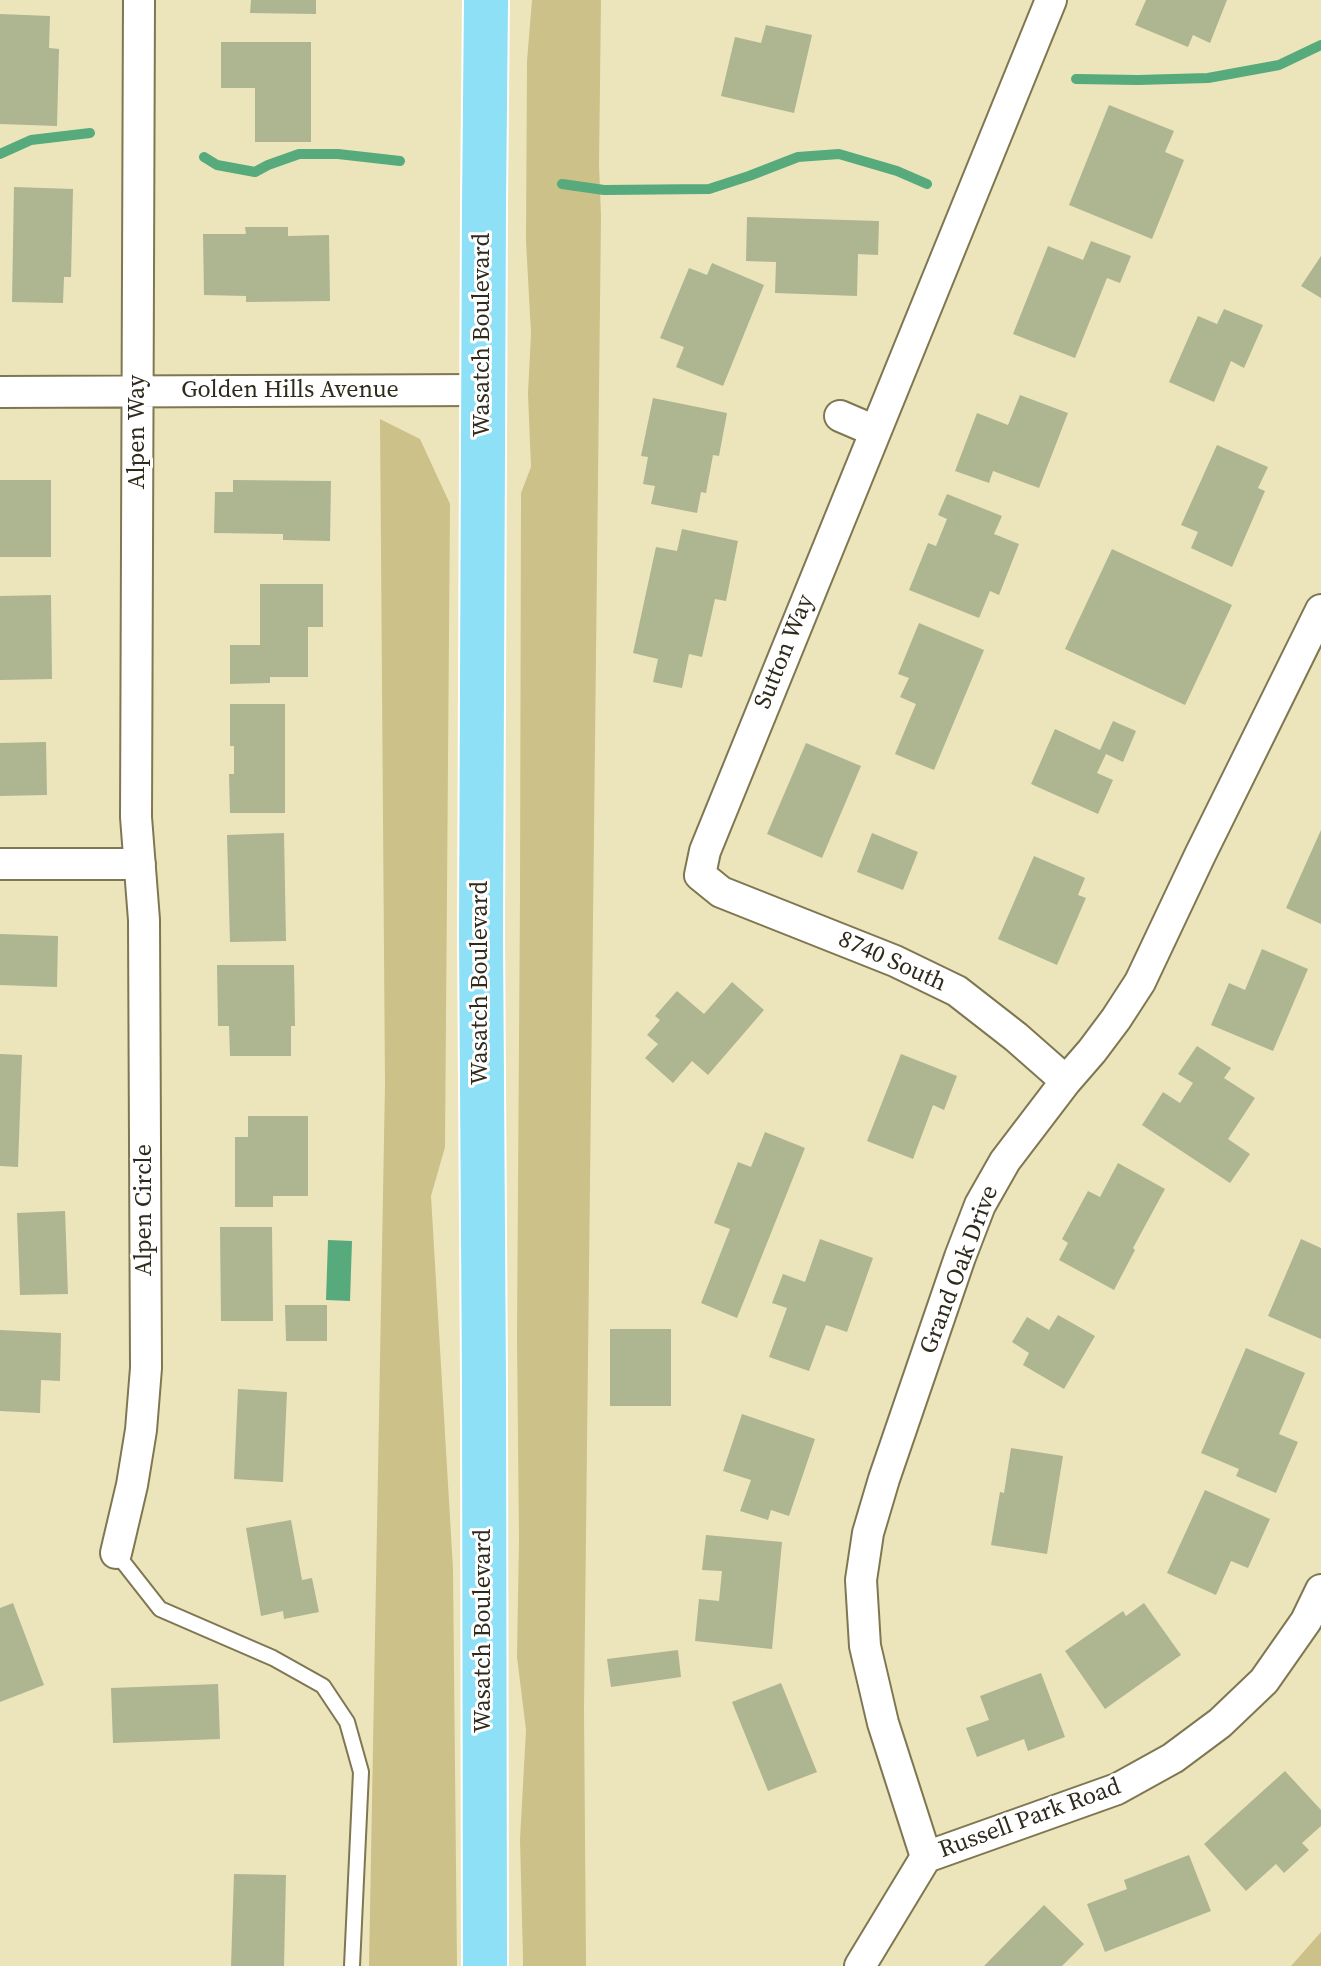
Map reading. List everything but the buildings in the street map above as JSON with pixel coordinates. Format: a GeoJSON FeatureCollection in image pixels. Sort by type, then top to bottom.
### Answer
{"type":"FeatureCollection","features":[{"type":"Feature","properties":{"kind":"main road","name":"Wasatch Boulevard"},"geometry":{"type":"LineString","coordinates":[[485,1966],[481,947],[486,0]]}},
{"type":"Feature","properties":{"kind":"street","name":"Alpen Way"},"geometry":{"type":"LineString","coordinates":[[139,0],[136,817],[140,864]]}},
{"type":"Feature","properties":{"kind":"street","name":"Sutton Way"},"geometry":{"type":"LineString","coordinates":[[700,875],[705,851],[1051,0]]}},
{"type":"Feature","properties":{"kind":"street","name":"Golden Hills Avenue"},"geometry":{"type":"LineString","coordinates":[[0,392],[483,390]]}},
{"type":"Feature","properties":{"kind":"street"},"geometry":{"type":"LineString","coordinates":[[840,416],[875,431]]}},
{"type":"Feature","properties":{"kind":"street","name":"Grand Oak Drive"},"geometry":{"type":"LineString","coordinates":[[926,1857],[883,1723],[865,1646],[861,1580],[868,1533],[884,1479],[980,1205],[1005,1161],[1108,1030],[1140,982],[1321,610]]}},
{"type":"Feature","properties":{"kind":"street"},"geometry":{"type":"LineString","coordinates":[[0,864],[140,864]]}},
{"type":"Feature","properties":{"kind":"street","name":"Alpen Circle"},"geometry":{"type":"LineString","coordinates":[[116,1553],[141,1430],[146,1368],[144,920],[140,864]]}},
{"type":"Feature","properties":{"kind":"street","name":"8740 South"},"geometry":{"type":"LineString","coordinates":[[700,875],[721,892],[895,961],[957,991],[1066,1081]]}},
{"type":"Feature","properties":{"kind":"street","name":"Russell Park Road"},"geometry":{"type":"LineString","coordinates":[[860,1966],[926,1857],[1117,1789],[1173,1758],[1220,1723],[1264,1681],[1306,1621],[1321,1590]]}},
{"type":"Feature","properties":{"kind":"lane"},"geometry":{"type":"LineString","coordinates":[[116,1553],[160,1609],[273,1658],[323,1686],[347,1722],[361,1772],[352,1966]]}},
{"type":"Feature","properties":{"kind":"shaded area"},"geometry":{"type":"Polygon","coordinates":[[[532,0],[601,0],[584,1709],[586,1966],[523,1966],[520,1839],[526,1730],[517,1657],[517,1337],[521,493],[531,467],[528,394],[531,333],[526,241],[527,61],[532,0]]]}},
{"type":"Feature","properties":{"kind":"shaded area"},"geometry":{"type":"Polygon","coordinates":[[[380,419],[420,439],[450,504],[445,1147],[431,1196],[453,1569],[457,1966],[369,1966],[385,1084],[380,419]]]}},
{"type":"Feature","properties":{"kind":"shaded area"},"geometry":{"type":"Polygon","coordinates":[[[328,1240],[352,1241],[350,1301],[326,1300],[328,1240]]]}},
{"type":"Feature","properties":{"kind":"shaded area"},"geometry":{"type":"Polygon","coordinates":[[[1321,1932],[1321,1966],[1291,1966],[1321,1932]]]}},
{"type":"Feature","properties":{"kind":"waterway"},"geometry":{"type":"LineString","coordinates":[[1076,79],[1208,78],[1279,65],[1321,45]]}},
{"type":"Feature","properties":{"kind":"waterway"},"geometry":{"type":"LineString","coordinates":[[0,154],[31,140],[90,133]]}},
{"type":"Feature","properties":{"kind":"waterway"},"geometry":{"type":"LineString","coordinates":[[204,157],[217,165],[255,172],[299,154],[338,154],[400,161]]}},
{"type":"Feature","properties":{"kind":"waterway"},"geometry":{"type":"LineString","coordinates":[[562,184],[604,190],[709,189],[798,157],[839,154],[897,171],[927,184]]}}]}
